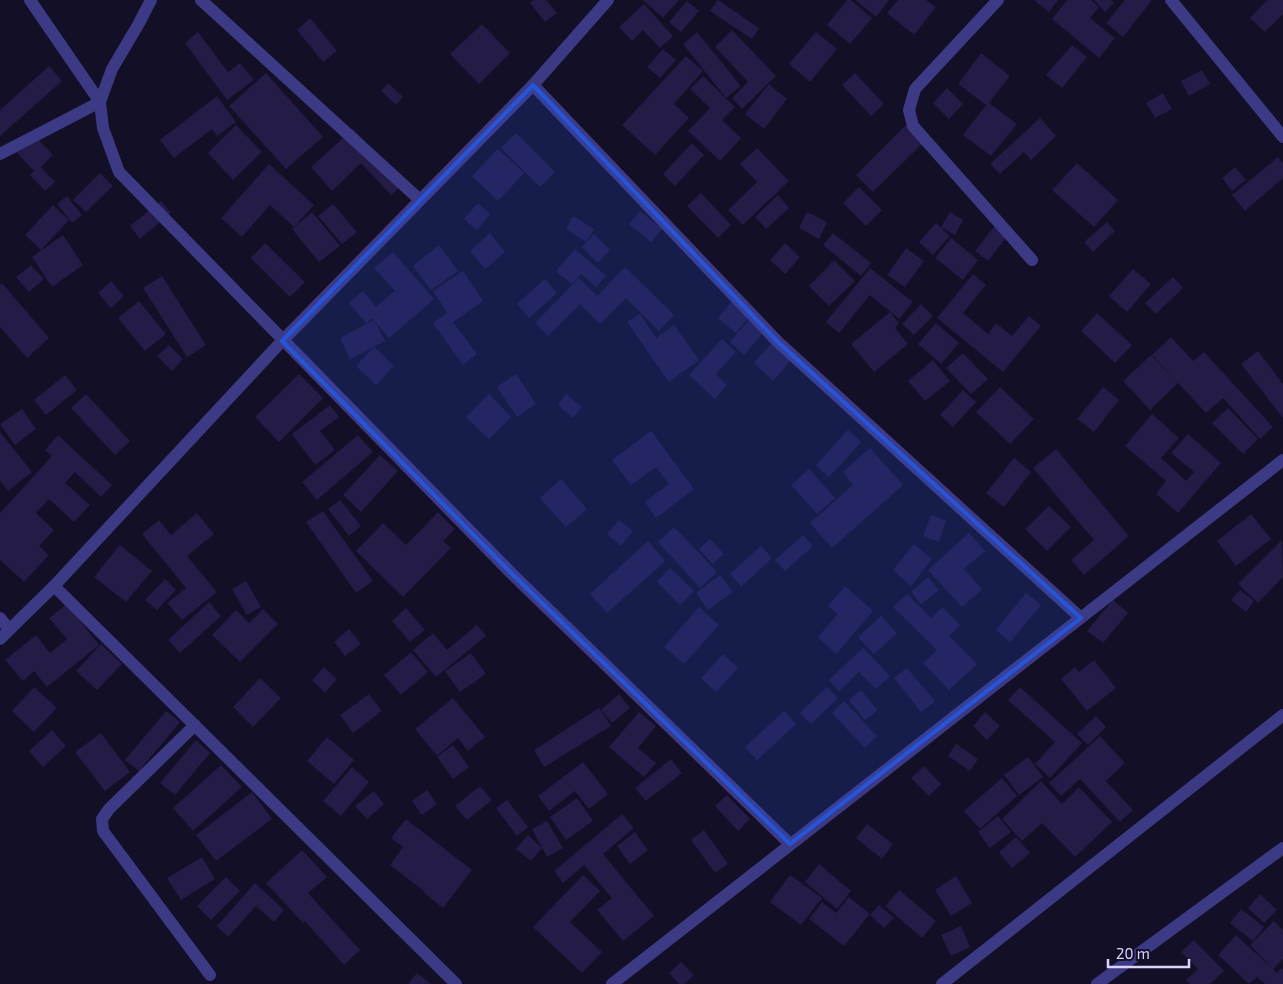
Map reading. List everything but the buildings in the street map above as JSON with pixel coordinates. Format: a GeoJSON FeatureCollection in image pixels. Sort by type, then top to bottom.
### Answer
{"type":"FeatureCollection","features":[{"type":"Feature","properties":{"kind":"street"},"geometry":{"type":"LineString","coordinates":[[30,0],[100,102]]}},
{"type":"Feature","properties":{"kind":"street"},"geometry":{"type":"LineString","coordinates":[[151,0],[112,69],[100,102],[103,128],[119,172],[282,341],[512,574],[790,844]]}},
{"type":"Feature","properties":{"kind":"street"},"geometry":{"type":"LineString","coordinates":[[201,0],[420,200]]}},
{"type":"Feature","properties":{"kind":"street"},"geometry":{"type":"LineString","coordinates":[[0,639],[54,586],[282,341],[533,85],[608,0]]}},
{"type":"Feature","properties":{"kind":"street"},"geometry":{"type":"LineString","coordinates":[[998,0],[915,90],[908,110],[913,126],[1032,260]]}},
{"type":"Feature","properties":{"kind":"street"},"geometry":{"type":"LineString","coordinates":[[1171,0],[1283,137]]}},
{"type":"Feature","properties":{"kind":"street"},"geometry":{"type":"LineString","coordinates":[[533,85],[778,342],[1081,618]]}},
{"type":"Feature","properties":{"kind":"street"},"geometry":{"type":"LineString","coordinates":[[0,154],[100,102]]}},
{"type":"Feature","properties":{"kind":"street"},"geometry":{"type":"LineString","coordinates":[[612,984],[1283,460]]}},
{"type":"Feature","properties":{"kind":"street"},"geometry":{"type":"LineString","coordinates":[[54,586],[456,984]]}},
{"type":"Feature","properties":{"kind":"street"},"geometry":{"type":"LineString","coordinates":[[0,618],[9,630]]}},
{"type":"Feature","properties":{"kind":"street"},"geometry":{"type":"LineString","coordinates":[[942,984],[1283,715]]}},
{"type":"Feature","properties":{"kind":"street"},"geometry":{"type":"LineString","coordinates":[[195,725],[109,809],[102,819],[103,831],[210,975]]}},
{"type":"Feature","properties":{"kind":"street"},"geometry":{"type":"LineString","coordinates":[[1097,984],[1283,848]]}},
{"type":"Feature","properties":{"kind":"highlighted area"},"geometry":{"type":"Polygon","coordinates":[[[533,85],[778,342],[1081,618],[790,844],[512,574],[282,341],[533,85]]]}}]}
